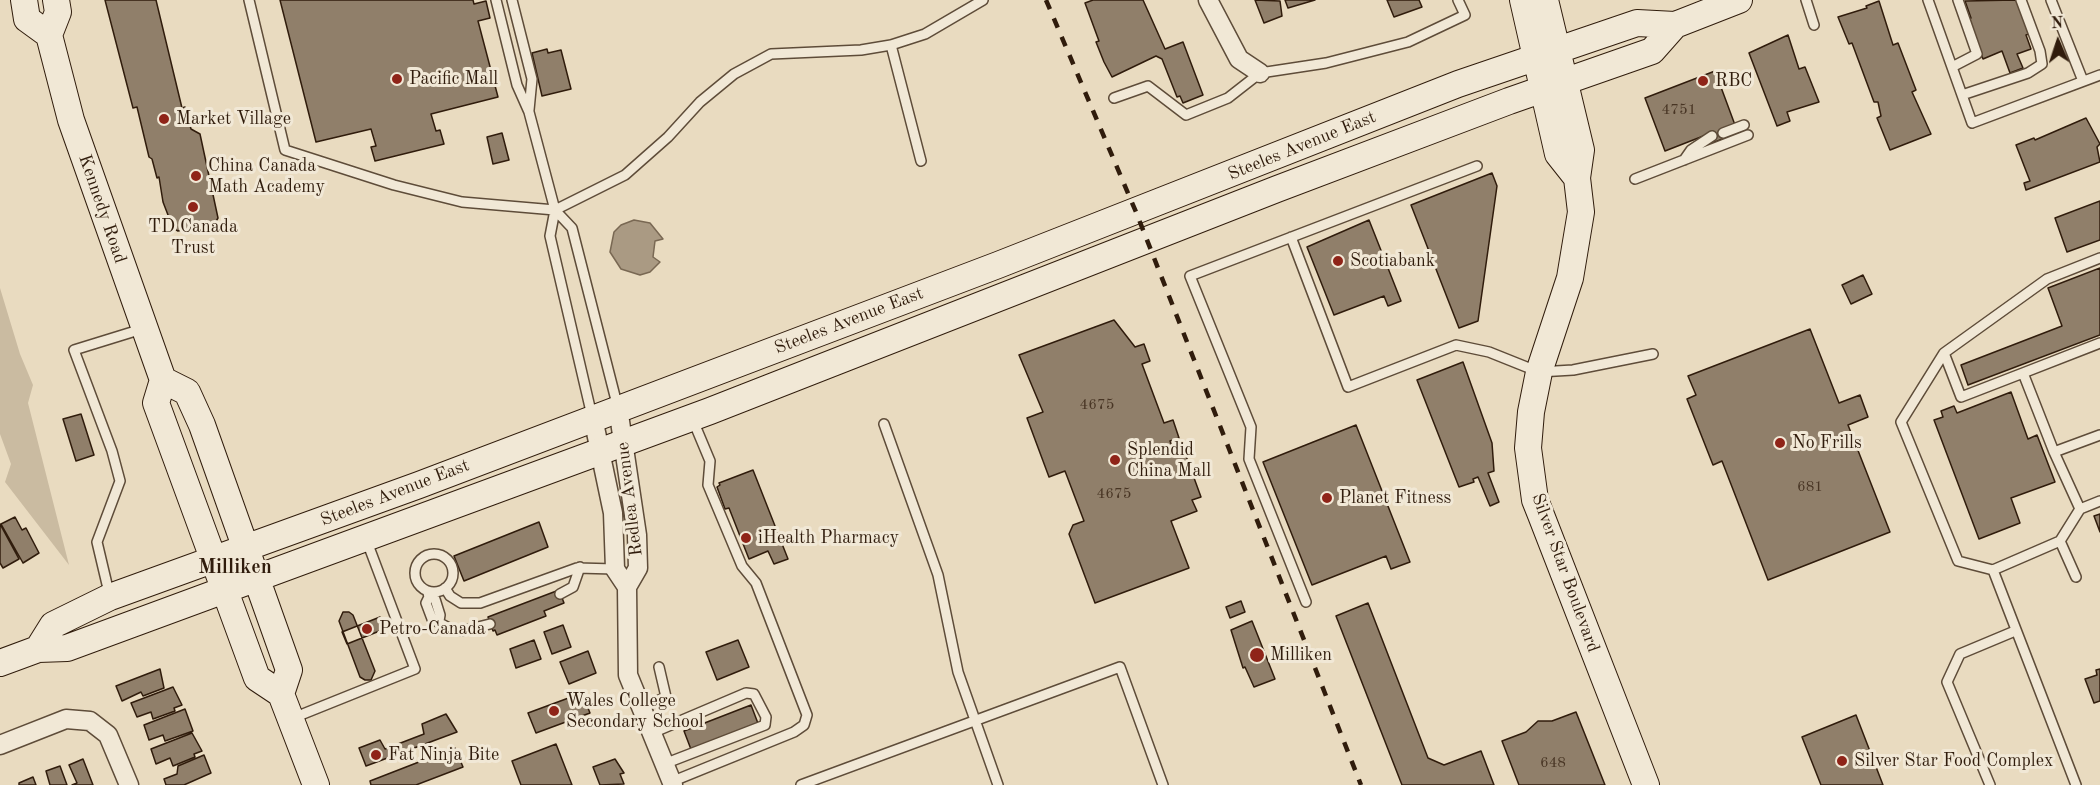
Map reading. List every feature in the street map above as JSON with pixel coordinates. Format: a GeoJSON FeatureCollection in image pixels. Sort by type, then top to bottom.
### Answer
{"type":"FeatureCollection","features":[{"type":"Feature","properties":{"kind":"main road"},"geometry":{"type":"LineString","coordinates":[[24,0],[27,19],[50,35]]}},
{"type":"Feature","properties":{"kind":"main road","name":"Kennedy Road"},"geometry":{"type":"LineString","coordinates":[[56,0],[58,12],[50,35],[71,120],[163,380],[156,403],[212,561],[257,678],[281,694]]}},
{"type":"Feature","properties":{"kind":"main road"},"geometry":{"type":"LineString","coordinates":[[1523,0],[1546,54]]}},
{"type":"Feature","properties":{"kind":"main road"},"geometry":{"type":"LineString","coordinates":[[1545,0],[1546,54]]}},
{"type":"Feature","properties":{"kind":"main road","name":"Steeles Avenue East"},"geometry":{"type":"LineString","coordinates":[[0,663],[38,649],[67,648],[692,418],[1277,189],[1652,51],[1675,25],[1701,11],[1739,0]]}},
{"type":"Feature","properties":{"kind":"main road","name":"Steeles Avenue East"},"geometry":{"type":"LineString","coordinates":[[38,649],[53,625],[110,597],[245,549],[998,265],[1447,88],[1637,23],[1675,25]]}},
{"type":"Feature","properties":{"kind":"main road","name":"Silver Star Boulevard"},"geometry":{"type":"LineString","coordinates":[[1546,54],[1554,86],[1558,154],[1577,178],[1581,213],[1570,278],[1539,372],[1531,412],[1528,448],[1535,500],[1646,785]]}},
{"type":"Feature","properties":{"kind":"main road"},"geometry":{"type":"LineString","coordinates":[[163,380],[187,392],[202,425],[289,670],[281,694],[316,785]]}},
{"type":"Feature","properties":{"kind":"street"},"geometry":{"type":"LineString","coordinates":[[1208,0],[1239,59],[1260,73]]}},
{"type":"Feature","properties":{"kind":"street","name":"Redlea Avenue"},"geometry":{"type":"LineString","coordinates":[[618,408],[633,494],[638,546],[638,568],[627,587],[628,675],[672,783]]}},
{"type":"Feature","properties":{"kind":"street","name":"Redlea Avenue"},"geometry":{"type":"LineString","coordinates":[[593,417],[613,513],[615,569],[627,587]]}},
{"type":"Feature","properties":{"kind":"street"},"geometry":{"type":"LineString","coordinates":[[0,745],[66,719],[90,721],[108,735],[129,785]]}},
{"type":"Feature","properties":{"kind":"lane"},"geometry":{"type":"LineString","coordinates":[[249,0],[285,150],[394,185],[462,202],[555,210],[625,175],[668,137],[700,102],[734,74],[771,54],[861,50],[891,45],[925,34],[983,0]]}},
{"type":"Feature","properties":{"kind":"lane"},"geometry":{"type":"LineString","coordinates":[[496,0],[517,85],[529,112],[555,210],[550,236],[593,417]]}},
{"type":"Feature","properties":{"kind":"lane"},"geometry":{"type":"LineString","coordinates":[[512,0],[532,78],[529,112]]}},
{"type":"Feature","properties":{"kind":"lane"},"geometry":{"type":"LineString","coordinates":[[1114,98],[1148,86],[1185,116],[1228,98],[1260,73],[1326,63],[1408,42],[1465,15],[1458,0]]}},
{"type":"Feature","properties":{"kind":"lane"},"geometry":{"type":"LineString","coordinates":[[1806,0],[1814,25]]}},
{"type":"Feature","properties":{"kind":"lane"},"geometry":{"type":"LineString","coordinates":[[1928,0],[1972,123],[2100,75]]}},
{"type":"Feature","properties":{"kind":"lane"},"geometry":{"type":"LineString","coordinates":[[1952,67],[1977,54],[1958,0]]}},
{"type":"Feature","properties":{"kind":"lane"},"geometry":{"type":"LineString","coordinates":[[1962,95],[2028,73],[2042,64],[2040,51],[2022,0]]}},
{"type":"Feature","properties":{"kind":"lane"},"geometry":{"type":"LineString","coordinates":[[2051,0],[2083,81]]}},
{"type":"Feature","properties":{"kind":"lane"},"geometry":{"type":"LineString","coordinates":[[891,45],[921,161]]}},
{"type":"Feature","properties":{"kind":"lane"},"geometry":{"type":"LineString","coordinates":[[1723,133],[1744,125]]}},
{"type":"Feature","properties":{"kind":"lane"},"geometry":{"type":"LineString","coordinates":[[1635,179],[1748,135]]}},
{"type":"Feature","properties":{"kind":"lane"},"geometry":{"type":"LineString","coordinates":[[1684,160],[1691,150],[1712,136]]}},
{"type":"Feature","properties":{"kind":"lane"},"geometry":{"type":"LineString","coordinates":[[1306,602],[1249,459],[1251,427],[1190,276],[1477,166]]}},
{"type":"Feature","properties":{"kind":"lane"},"geometry":{"type":"LineString","coordinates":[[555,210],[572,228],[618,408]]}},
{"type":"Feature","properties":{"kind":"lane"},"geometry":{"type":"LineString","coordinates":[[1291,237],[1348,387],[1456,345],[1489,352],[1539,372],[1573,370],[1653,354]]}},
{"type":"Feature","properties":{"kind":"lane"},"geometry":{"type":"LineString","coordinates":[[2100,258],[2047,279],[1944,353],[1901,422],[1958,561],[1993,570],[2060,541],[2079,509],[2100,501]]}},
{"type":"Feature","properties":{"kind":"lane"},"geometry":{"type":"LineString","coordinates":[[110,597],[97,542],[120,482],[112,451],[74,350],[145,328]]}},
{"type":"Feature","properties":{"kind":"lane"},"geometry":{"type":"LineString","coordinates":[[1944,353],[1961,397],[2100,343]]}},
{"type":"Feature","properties":{"kind":"lane"},"geometry":{"type":"LineString","coordinates":[[2023,373],[2079,509]]}},
{"type":"Feature","properties":{"kind":"lane"},"geometry":{"type":"LineString","coordinates":[[672,783],[794,732],[804,725],[807,715],[756,583],[742,566],[708,484],[710,461],[692,418]]}},
{"type":"Feature","properties":{"kind":"lane"},"geometry":{"type":"LineString","coordinates":[[884,424],[939,575],[958,672],[998,785]]}},
{"type":"Feature","properties":{"kind":"lane"},"geometry":{"type":"LineString","coordinates":[[2054,452],[2100,435]]}},
{"type":"Feature","properties":{"kind":"lane"},"geometry":{"type":"LineString","coordinates":[[290,719],[415,669],[366,539]]}},
{"type":"Feature","properties":{"kind":"lane"},"geometry":{"type":"LineString","coordinates":[[2060,541],[2076,577]]}},
{"type":"Feature","properties":{"kind":"lane"},"geometry":{"type":"LineString","coordinates":[[428,594],[445,588],[452,578],[451,566],[443,556],[431,554],[420,560],[415,571],[418,583],[428,594],[435,599],[441,615],[439,621],[451,629],[462,631],[490,624]]}},
{"type":"Feature","properties":{"kind":"lane"},"geometry":{"type":"LineString","coordinates":[[445,588],[450,596],[462,603],[480,603],[580,567],[615,569]]}},
{"type":"Feature","properties":{"kind":"lane"},"geometry":{"type":"LineString","coordinates":[[560,594],[573,587],[580,567]]}},
{"type":"Feature","properties":{"kind":"lane"},"geometry":{"type":"LineString","coordinates":[[1993,570],[2076,785]]}},
{"type":"Feature","properties":{"kind":"lane"},"geometry":{"type":"LineString","coordinates":[[1990,785],[1947,682],[1960,654],[2015,631]]}},
{"type":"Feature","properties":{"kind":"lane"},"geometry":{"type":"LineString","coordinates":[[640,709],[666,697],[659,667]]}},
{"type":"Feature","properties":{"kind":"lane"},"geometry":{"type":"LineString","coordinates":[[801,785],[1120,667],[1163,785]]}},
{"type":"Feature","properties":{"kind":"lane"},"geometry":{"type":"LineString","coordinates":[[652,733],[746,693],[754,694],[766,717],[765,725],[664,764]]}},
{"type":"Feature","properties":{"kind":"shaded area"},"geometry":{"type":"Polygon","coordinates":[[[634,220],[650,223],[663,239],[655,241],[653,257],[660,262],[650,272],[640,275],[621,269],[610,252],[614,232],[621,225],[634,220]]]}},
{"type":"Feature","properties":{"kind":"shaded area"},"geometry":{"type":"Polygon","coordinates":[[[0,288],[20,354],[33,385],[28,403],[69,565],[5,482],[11,464],[0,434],[0,288]]]}},
{"type":"Feature","properties":{"kind":"building","name":"Market Village"},"geometry":{"type":"Polygon","coordinates":[[[105,0],[156,0],[182,108],[185,107],[191,129],[200,134],[218,218],[215,223],[178,231],[173,228],[163,202],[159,177],[157,178],[152,159],[149,157],[137,107],[133,108],[105,0]]]}},
{"type":"Feature","properties":{"kind":"building","name":"Pacific Mall"},"geometry":{"type":"Polygon","coordinates":[[[280,0],[473,0],[474,4],[486,1],[490,18],[478,21],[498,97],[431,114],[436,131],[440,130],[444,144],[375,161],[371,147],[376,146],[371,129],[316,142],[280,0]]]}},
{"type":"Feature","properties":{"kind":"building"},"geometry":{"type":"Polygon","coordinates":[[[1093,0],[1143,0],[1165,49],[1183,42],[1203,95],[1183,103],[1180,96],[1177,97],[1162,59],[1156,56],[1112,77],[1096,42],[1099,41],[1085,3],[1093,0]]]}},
{"type":"Feature","properties":{"kind":"building"},"geometry":{"type":"Polygon","coordinates":[[[1255,0],[1280,1],[1282,16],[1264,23],[1255,0]]]}},
{"type":"Feature","properties":{"kind":"building"},"geometry":{"type":"Polygon","coordinates":[[[1285,0],[1315,0],[1288,8],[1285,0]]]}},
{"type":"Feature","properties":{"kind":"building"},"geometry":{"type":"Polygon","coordinates":[[[1387,0],[1419,0],[1422,7],[1394,17],[1387,0]]]}},
{"type":"Feature","properties":{"kind":"building"},"geometry":{"type":"Polygon","coordinates":[[[2016,0],[2029,34],[2026,35],[2031,49],[2017,54],[2023,68],[2010,73],[2002,51],[1983,59],[1968,19],[1971,18],[1965,1],[2016,0]]]}},
{"type":"Feature","properties":{"kind":"building"},"geometry":{"type":"Polygon","coordinates":[[[1879,1],[1893,45],[1898,43],[1916,90],[1912,92],[1931,134],[1890,150],[1877,118],[1881,116],[1878,102],[1874,102],[1852,43],[1849,44],[1838,17],[1867,8],[1866,6],[1879,1]]]}},
{"type":"Feature","properties":{"kind":"building"},"geometry":{"type":"Polygon","coordinates":[[[1788,35],[1799,69],[1805,67],[1819,102],[1787,112],[1790,121],[1777,126],[1749,53],[1788,35]]]}},
{"type":"Feature","properties":{"kind":"building"},"geometry":{"type":"Polygon","coordinates":[[[547,49],[548,53],[561,50],[571,89],[542,96],[532,53],[547,49]]]}},
{"type":"Feature","properties":{"kind":"building"},"geometry":{"type":"Polygon","coordinates":[[[1715,71],[1735,125],[1722,130],[1725,138],[1715,142],[1711,133],[1665,151],[1645,98],[1715,71]]]}},
{"type":"Feature","properties":{"kind":"building"},"geometry":{"type":"Polygon","coordinates":[[[2086,118],[2100,144],[2097,147],[2100,162],[2026,190],[2024,183],[2030,181],[2016,145],[2034,138],[2035,140],[2086,118]]]}},
{"type":"Feature","properties":{"kind":"building"},"geometry":{"type":"Polygon","coordinates":[[[502,133],[509,160],[493,164],[487,137],[502,133]]]}},
{"type":"Feature","properties":{"kind":"building"},"geometry":{"type":"Polygon","coordinates":[[[1492,173],[1497,186],[1478,321],[1459,328],[1411,205],[1492,173]]]}},
{"type":"Feature","properties":{"kind":"building"},"geometry":{"type":"Polygon","coordinates":[[[2100,201],[2100,240],[2067,252],[2055,218],[2100,201]]]}},
{"type":"Feature","properties":{"kind":"building"},"geometry":{"type":"Polygon","coordinates":[[[1369,220],[1401,301],[1388,306],[1384,296],[1334,315],[1307,247],[1369,220]]]}},
{"type":"Feature","properties":{"kind":"building"},"geometry":{"type":"Polygon","coordinates":[[[2100,268],[2100,335],[1968,385],[1961,365],[2062,326],[2048,288],[2100,268]]]}},
{"type":"Feature","properties":{"kind":"building"},"geometry":{"type":"Polygon","coordinates":[[[1863,275],[1872,294],[1851,304],[1842,285],[1863,275]]]}},
{"type":"Feature","properties":{"kind":"building","name":"Splendid China Mall"},"geometry":{"type":"Polygon","coordinates":[[[1114,320],[1135,347],[1144,344],[1150,361],[1142,364],[1164,423],[1173,420],[1179,438],[1170,441],[1173,449],[1182,445],[1201,497],[1192,500],[1197,511],[1171,521],[1189,568],[1095,603],[1069,534],[1073,525],[1084,521],[1065,471],[1049,477],[1027,418],[1043,412],[1019,355],[1114,320]]]}},
{"type":"Feature","properties":{"kind":"building","name":"No Frills"},"geometry":{"type":"Polygon","coordinates":[[[1810,329],[1839,403],[1860,395],[1868,417],[1848,425],[1890,532],[1768,580],[1722,461],[1713,465],[1687,399],[1696,395],[1688,376],[1810,329]]]}},
{"type":"Feature","properties":{"kind":"building"},"geometry":{"type":"Polygon","coordinates":[[[1463,362],[1492,443],[1494,471],[1488,473],[1499,502],[1490,506],[1478,477],[1473,479],[1474,482],[1459,487],[1417,380],[1463,362]]]}},
{"type":"Feature","properties":{"kind":"building"},"geometry":{"type":"Polygon","coordinates":[[[2011,392],[2028,439],[2037,435],[2055,482],[2011,498],[2020,523],[1979,539],[1934,420],[1943,417],[1941,411],[1954,406],[1957,413],[2011,392]]]}},
{"type":"Feature","properties":{"kind":"building"},"geometry":{"type":"Polygon","coordinates":[[[81,414],[94,455],[76,461],[63,419],[81,414]]]}},
{"type":"Feature","properties":{"kind":"building"},"geometry":{"type":"Polygon","coordinates":[[[1356,425],[1410,562],[1391,569],[1386,556],[1312,585],[1263,462],[1356,425]]]}},
{"type":"Feature","properties":{"kind":"building"},"geometry":{"type":"Polygon","coordinates":[[[753,470],[788,559],[774,564],[768,551],[749,559],[729,508],[725,509],[717,487],[719,483],[753,470]]]}},
{"type":"Feature","properties":{"kind":"building"},"geometry":{"type":"Polygon","coordinates":[[[2100,514],[2100,532],[2094,516],[2100,514]]]}},
{"type":"Feature","properties":{"kind":"building"},"geometry":{"type":"Polygon","coordinates":[[[15,517],[22,530],[26,528],[39,553],[23,563],[1,524],[15,517]]]}},
{"type":"Feature","properties":{"kind":"building"},"geometry":{"type":"Polygon","coordinates":[[[539,522],[548,547],[464,581],[454,556],[539,522]]]}},
{"type":"Feature","properties":{"kind":"building"},"geometry":{"type":"Polygon","coordinates":[[[0,524],[19,559],[3,568],[0,563],[0,524]]]}},
{"type":"Feature","properties":{"kind":"building"},"geometry":{"type":"Polygon","coordinates":[[[559,590],[564,603],[544,611],[546,616],[497,635],[495,630],[493,631],[488,617],[559,590]]]}},
{"type":"Feature","properties":{"kind":"building"},"geometry":{"type":"Polygon","coordinates":[[[1241,601],[1245,612],[1230,618],[1226,607],[1241,601]]]}},
{"type":"Feature","properties":{"kind":"building"},"geometry":{"type":"Polygon","coordinates":[[[1368,603],[1428,758],[1444,765],[1481,751],[1494,785],[1402,785],[1336,616],[1368,603]]]}},
{"type":"Feature","properties":{"kind":"building"},"geometry":{"type":"Polygon","coordinates":[[[343,612],[353,615],[375,671],[371,680],[360,677],[339,621],[343,612]]]}},
{"type":"Feature","properties":{"kind":"building","name":"Petro-Canada"},"geometry":{"type":"Polygon","coordinates":[[[380,617],[383,623],[389,621],[392,626],[347,644],[342,632],[380,617]]]}},
{"type":"Feature","properties":{"kind":"building"},"geometry":{"type":"Polygon","coordinates":[[[1252,621],[1275,679],[1254,687],[1245,667],[1243,668],[1231,630],[1252,621]]]}},
{"type":"Feature","properties":{"kind":"building"},"geometry":{"type":"Polygon","coordinates":[[[563,625],[571,647],[552,654],[544,632],[563,625]]]}},
{"type":"Feature","properties":{"kind":"building"},"geometry":{"type":"Polygon","coordinates":[[[534,640],[541,659],[516,668],[510,649],[534,640]]]}},
{"type":"Feature","properties":{"kind":"building"},"geometry":{"type":"Polygon","coordinates":[[[738,640],[749,667],[717,680],[706,652],[738,640]]]}},
{"type":"Feature","properties":{"kind":"building"},"geometry":{"type":"Polygon","coordinates":[[[588,651],[596,673],[569,684],[560,662],[588,651]]]}},
{"type":"Feature","properties":{"kind":"building"},"geometry":{"type":"Polygon","coordinates":[[[160,669],[164,688],[143,696],[141,692],[122,701],[116,686],[160,669]]]}},
{"type":"Feature","properties":{"kind":"building"},"geometry":{"type":"Polygon","coordinates":[[[2100,669],[2100,701],[2094,703],[2085,679],[2097,675],[2096,670],[2100,669]]]}},
{"type":"Feature","properties":{"kind":"building"},"geometry":{"type":"Polygon","coordinates":[[[173,687],[182,705],[174,708],[175,711],[153,719],[151,712],[137,717],[131,703],[173,687]]]}},
{"type":"Feature","properties":{"kind":"building"},"geometry":{"type":"Polygon","coordinates":[[[582,693],[590,713],[536,733],[528,713],[582,693]]]}},
{"type":"Feature","properties":{"kind":"building"},"geometry":{"type":"Polygon","coordinates":[[[751,705],[759,726],[692,752],[684,731],[751,705]]]}},
{"type":"Feature","properties":{"kind":"building"},"geometry":{"type":"Polygon","coordinates":[[[185,709],[193,731],[165,741],[163,735],[149,740],[144,725],[185,709]]]}},
{"type":"Feature","properties":{"kind":"building"},"geometry":{"type":"Polygon","coordinates":[[[1576,712],[1605,785],[1519,785],[1502,741],[1526,732],[1538,721],[1552,721],[1576,712]]]}},
{"type":"Feature","properties":{"kind":"building"},"geometry":{"type":"Polygon","coordinates":[[[446,714],[457,732],[366,766],[359,748],[380,740],[385,749],[424,734],[422,724],[446,714]]]}},
{"type":"Feature","properties":{"kind":"building","name":"Silver Star Food Complex"},"geometry":{"type":"Polygon","coordinates":[[[1856,715],[1883,785],[1821,785],[1802,737],[1856,715]]]}},
{"type":"Feature","properties":{"kind":"building"},"geometry":{"type":"Polygon","coordinates":[[[192,733],[202,751],[194,754],[195,757],[173,766],[170,758],[156,764],[151,749],[192,733]]]}},
{"type":"Feature","properties":{"kind":"building"},"geometry":{"type":"Polygon","coordinates":[[[556,744],[572,785],[521,785],[512,761],[556,744]]]}},
{"type":"Feature","properties":{"kind":"building"},"geometry":{"type":"Polygon","coordinates":[[[455,748],[463,767],[416,785],[371,785],[370,781],[455,748]]]}},
{"type":"Feature","properties":{"kind":"building"},"geometry":{"type":"Polygon","coordinates":[[[204,755],[211,773],[184,785],[166,785],[164,779],[177,774],[178,766],[204,755]]]}},
{"type":"Feature","properties":{"kind":"building"},"geometry":{"type":"Polygon","coordinates":[[[83,759],[93,785],[72,785],[77,783],[69,765],[83,759]]]}},
{"type":"Feature","properties":{"kind":"building"},"geometry":{"type":"Polygon","coordinates":[[[615,759],[624,773],[620,774],[624,784],[600,785],[593,767],[615,759]]]}},
{"type":"Feature","properties":{"kind":"building"},"geometry":{"type":"Polygon","coordinates":[[[60,766],[67,785],[50,785],[46,771],[60,766]]]}},
{"type":"Feature","properties":{"kind":"building"},"geometry":{"type":"Polygon","coordinates":[[[33,777],[36,785],[19,785],[19,783],[33,777]]]}},
{"type":"Feature","properties":{"kind":"railway"},"geometry":{"type":"LineString","coordinates":[[1046,0],[1136,212],[1361,785]]}},
{"type":"Feature","properties":{"kind":"place","name":"Pacific Mall"},"geometry":{"type":"Point","coordinates":[397,79]}},
{"type":"Feature","properties":{"kind":"place","name":"RBC"},"geometry":{"type":"Point","coordinates":[1703,81]}},
{"type":"Feature","properties":{"kind":"place","name":"Market Village"},"geometry":{"type":"Point","coordinates":[164,119]}},
{"type":"Feature","properties":{"kind":"place","name":"China Canada Math Academy"},"geometry":{"type":"Point","coordinates":[196,176]}},
{"type":"Feature","properties":{"kind":"place","name":"TD Canada Trust"},"geometry":{"type":"Point","coordinates":[193,207]}},
{"type":"Feature","properties":{"kind":"place","name":"Scotiabank"},"geometry":{"type":"Point","coordinates":[1338,261]}},
{"type":"Feature","properties":{"kind":"place","name":"No Frills"},"geometry":{"type":"Point","coordinates":[1780,443]}},
{"type":"Feature","properties":{"kind":"place","name":"Splendid China Mall"},"geometry":{"type":"Point","coordinates":[1115,460]}},
{"type":"Feature","properties":{"kind":"place","name":"Planet Fitness"},"geometry":{"type":"Point","coordinates":[1327,498]}},
{"type":"Feature","properties":{"kind":"place","name":"iHealth Pharmacy"},"geometry":{"type":"Point","coordinates":[746,538]}},
{"type":"Feature","properties":{"kind":"place","name":"Petro-Canada"},"geometry":{"type":"Point","coordinates":[367,629]}},
{"type":"Feature","properties":{"kind":"place","name":"Milliken"},"geometry":{"type":"Point","coordinates":[1257,655]}},
{"type":"Feature","properties":{"kind":"place","name":"Wales College Secondary School"},"geometry":{"type":"Point","coordinates":[554,711]}},
{"type":"Feature","properties":{"kind":"place","name":"Fat Ninja Bite"},"geometry":{"type":"Point","coordinates":[376,755]}},
{"type":"Feature","properties":{"kind":"place","name":"Silver Star Food Complex"},"geometry":{"type":"Point","coordinates":[1842,761]}},
{"type":"Feature","properties":{"kind":"district","name":"Milliken"},"geometry":{"type":"Point","coordinates":[235,568]}}]}
